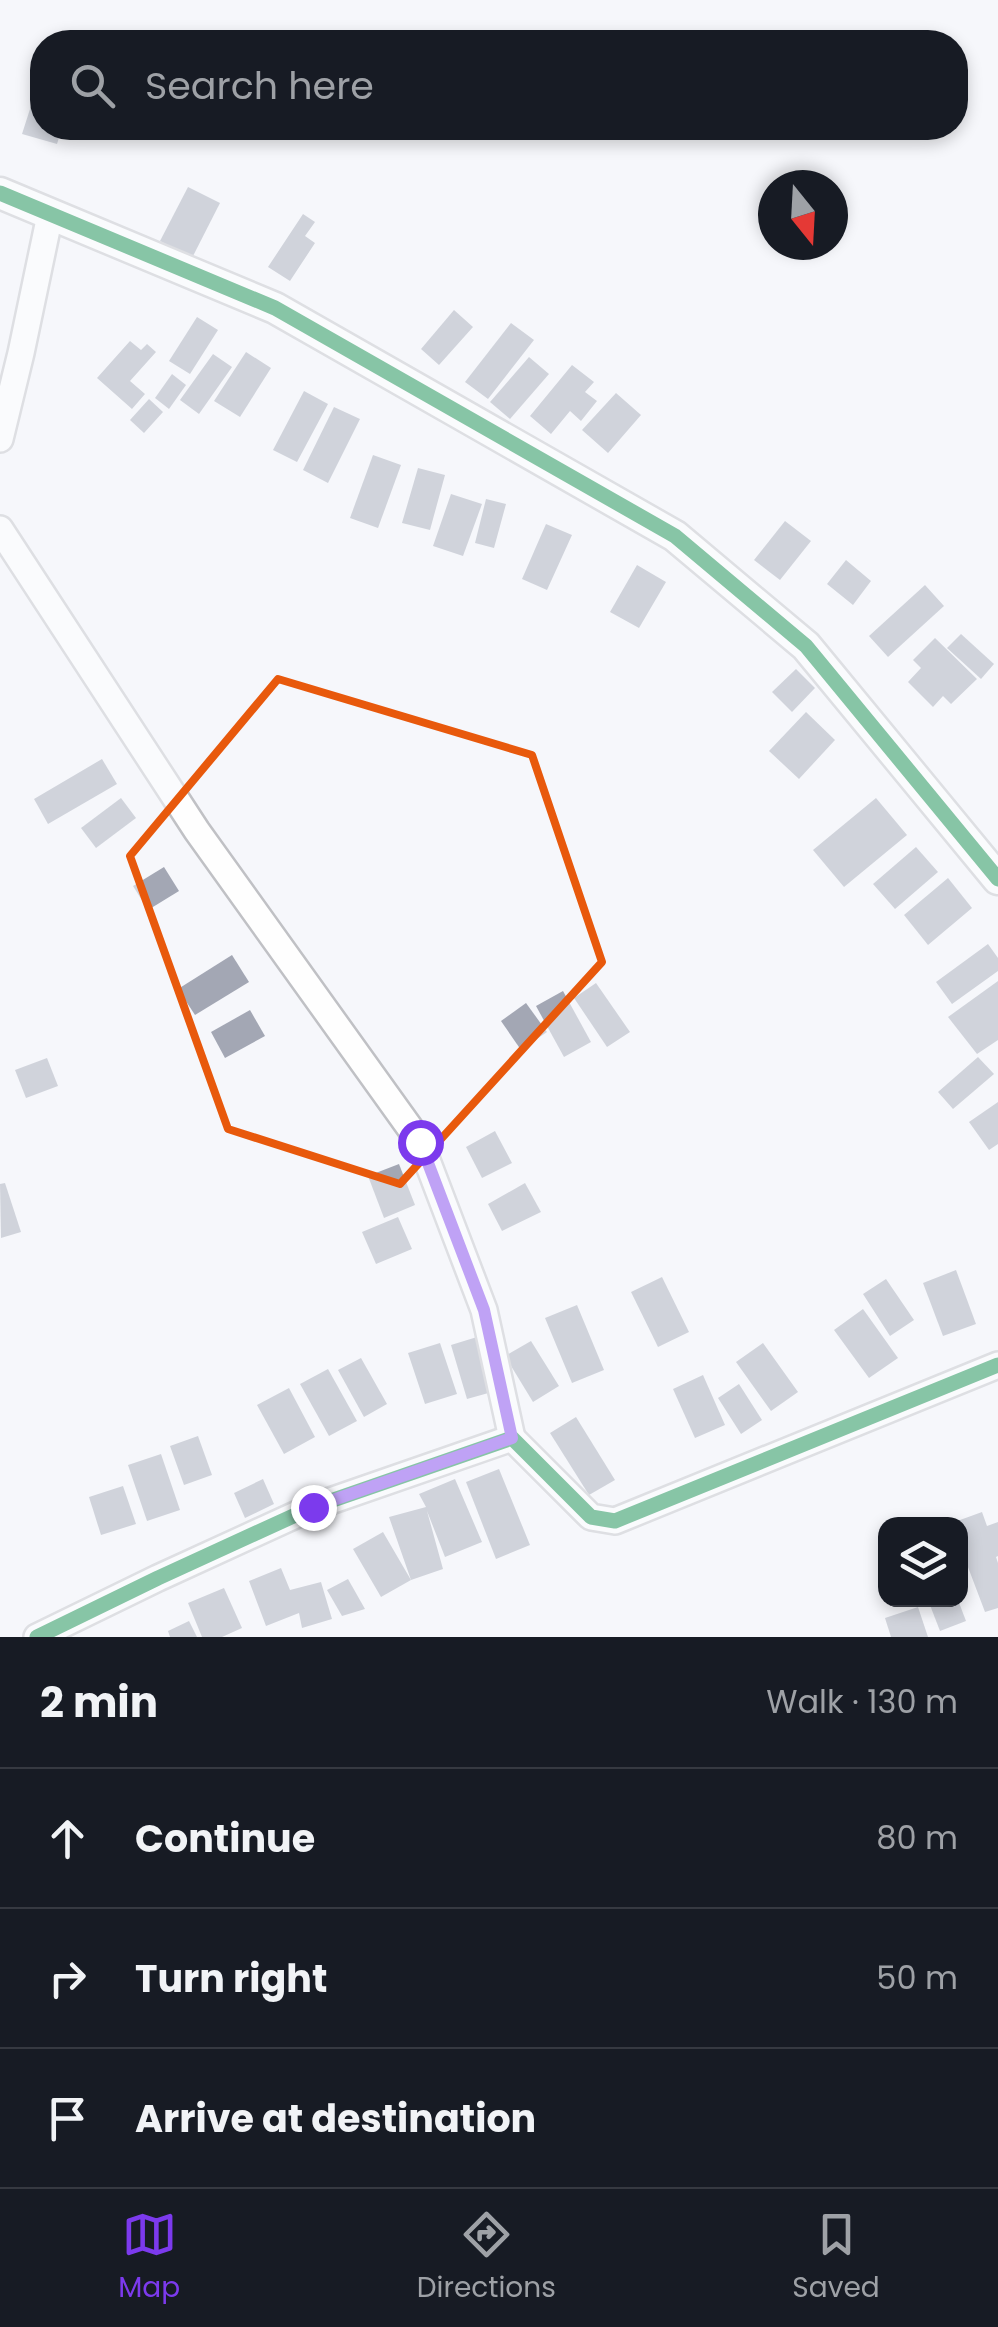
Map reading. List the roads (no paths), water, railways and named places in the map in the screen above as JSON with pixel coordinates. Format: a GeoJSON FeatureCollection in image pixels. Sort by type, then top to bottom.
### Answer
{"type":"FeatureCollection","features":[{"type":"Feature","properties":{"kind":"street"},"geometry":{"type":"LineString","coordinates":[[0,192],[274,308],[675,536],[806,646],[998,879]]}},
{"type":"Feature","properties":{"kind":"street"},"geometry":{"type":"LineString","coordinates":[[0,438],[50,214]]}},
{"type":"Feature","properties":{"kind":"street"},"geometry":{"type":"LineString","coordinates":[[0,530],[197,831],[420,1142],[484,1310],[512,1438],[591,1517],[615,1520],[998,1364]]}},
{"type":"Feature","properties":{"kind":"street"},"geometry":{"type":"LineString","coordinates":[[36,1637],[313,1507],[512,1438]]}}]}
